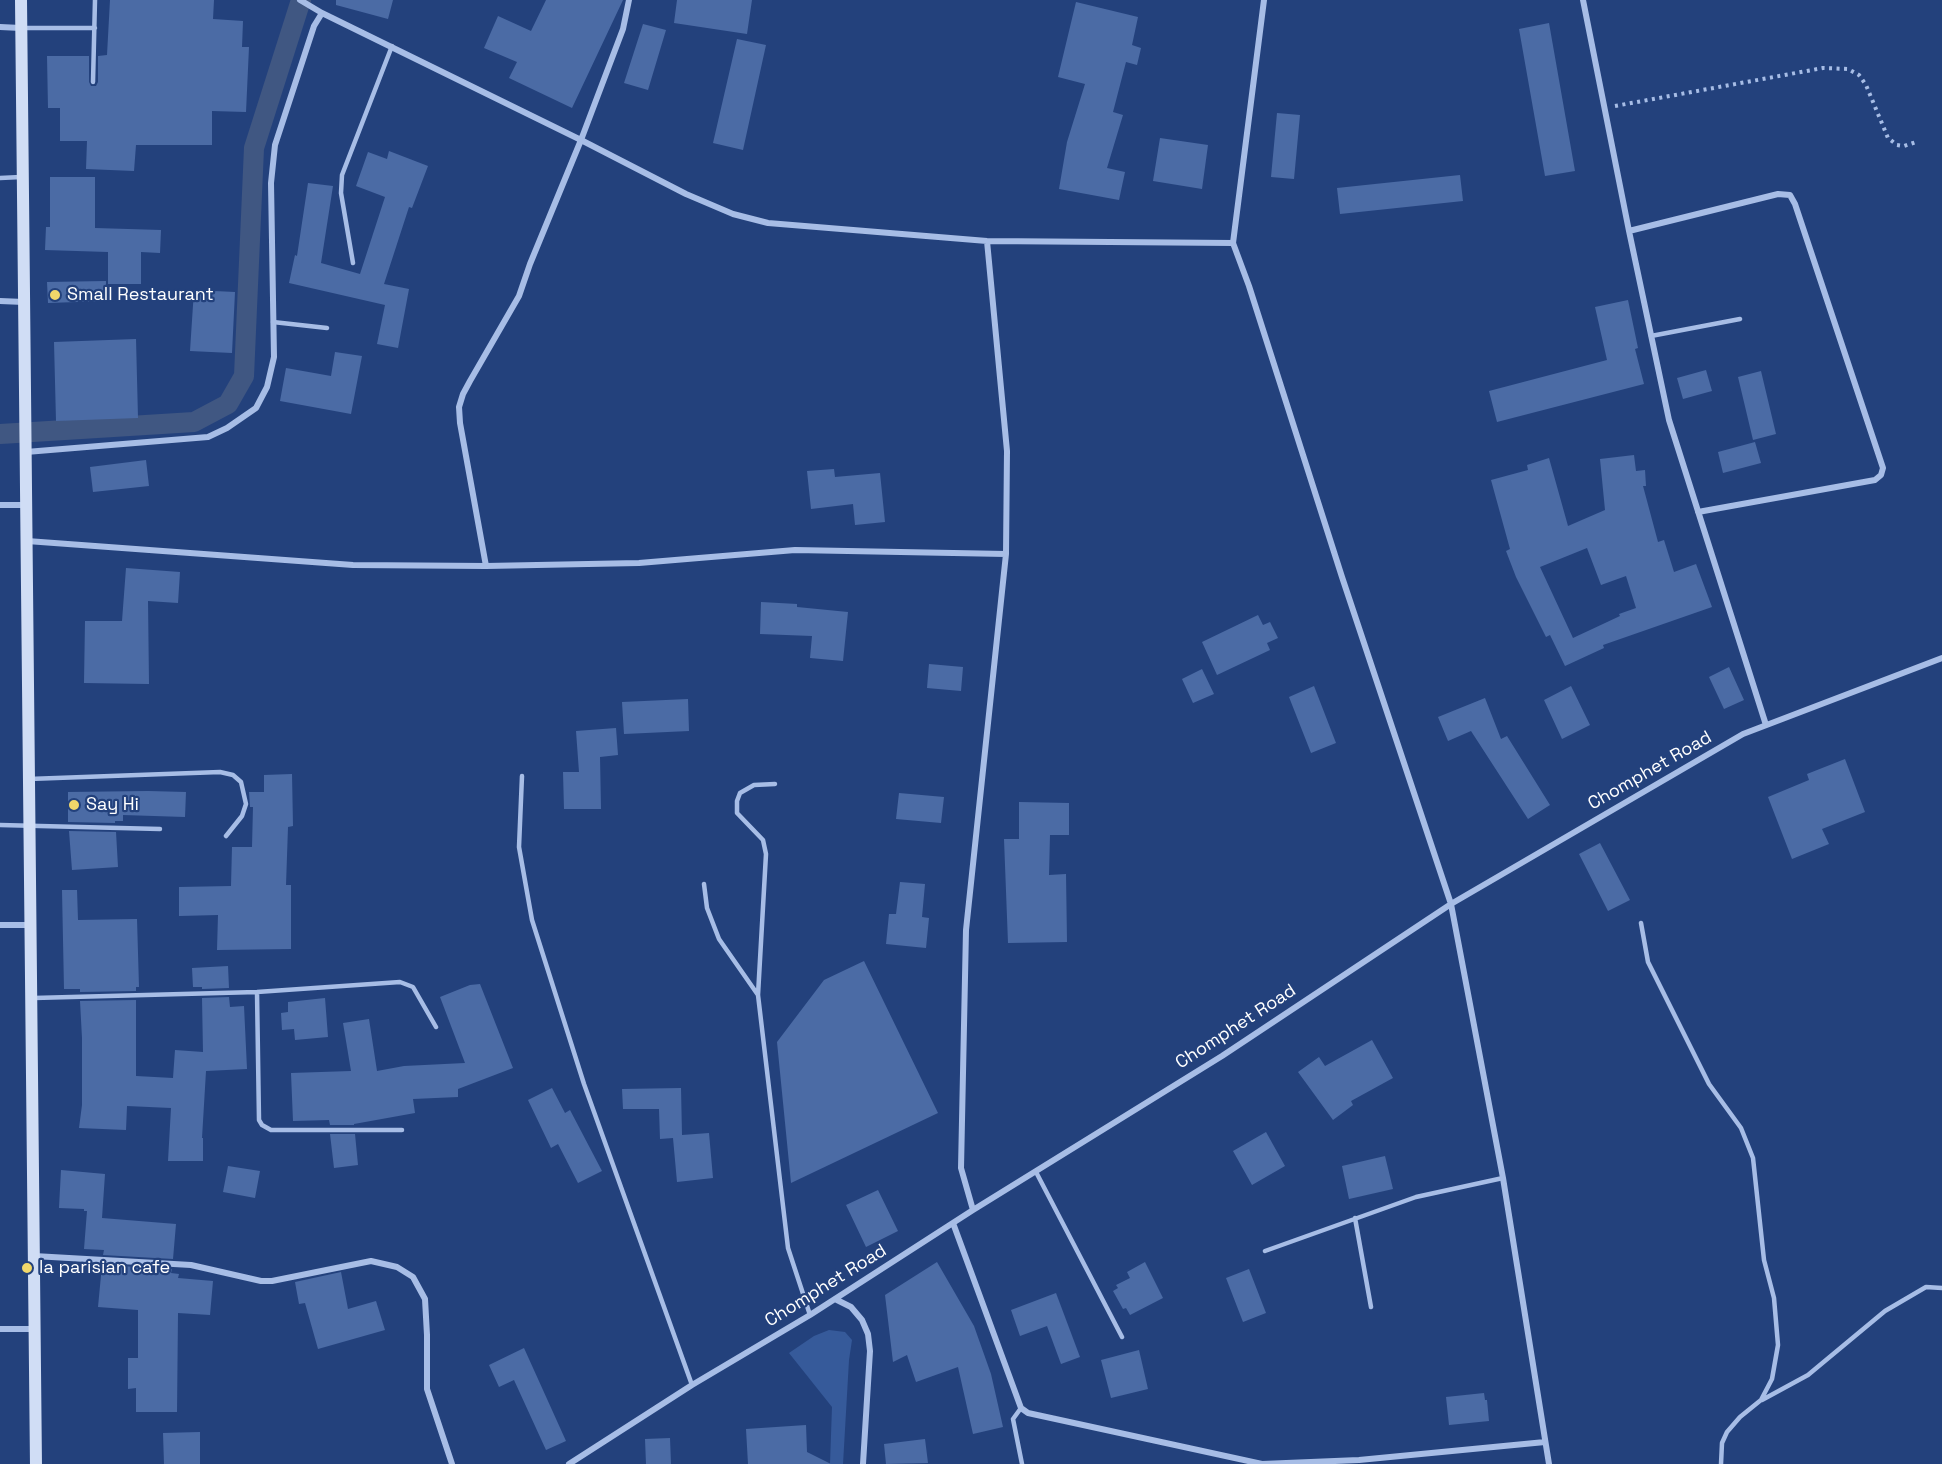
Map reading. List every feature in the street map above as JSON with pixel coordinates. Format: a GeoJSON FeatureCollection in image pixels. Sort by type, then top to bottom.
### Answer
{"type":"FeatureCollection","features":[{"type":"Feature","properties":{"kind":"street"},"geometry":{"type":"LineString","coordinates":[[21,0],[36,1464]]}},
{"type":"Feature","properties":{"kind":"street"},"geometry":{"type":"LineString","coordinates":[[300,0],[311,8],[392,46],[686,194],[733,214],[768,223],[987,241],[1233,243]]}},
{"type":"Feature","properties":{"kind":"street"},"geometry":{"type":"LineString","coordinates":[[486,566],[459,407],[470,381],[519,296],[623,29],[629,0]]}},
{"type":"Feature","properties":{"kind":"street"},"geometry":{"type":"LineString","coordinates":[[1264,0],[1233,243],[1451,904],[1503,1178],[1549,1464]]}},
{"type":"Feature","properties":{"kind":"street"},"geometry":{"type":"LineString","coordinates":[[1583,0],[1669,420],[1766,724]]}},
{"type":"Feature","properties":{"kind":"street"},"geometry":{"type":"LineString","coordinates":[[25,449],[208,437],[227,428],[256,408],[267,387],[274,357],[271,183],[275,145],[314,26],[322,13]]}},
{"type":"Feature","properties":{"kind":"street"},"geometry":{"type":"LineString","coordinates":[[0,27],[21,28]]}},
{"type":"Feature","properties":{"kind":"street"},"geometry":{"type":"LineString","coordinates":[[1629,231],[1778,194],[1790,195],[1799,215],[1882,468],[1881,475],[1875,480],[1698,512]]}},
{"type":"Feature","properties":{"kind":"street"},"geometry":{"type":"LineString","coordinates":[[973,1210],[961,1168],[966,930],[1006,554],[1007,451],[987,241]]}},
{"type":"Feature","properties":{"kind":"street"},"geometry":{"type":"LineString","coordinates":[[0,301],[24,302]]}},
{"type":"Feature","properties":{"kind":"street"},"geometry":{"type":"LineString","coordinates":[[0,505],[26,505]]}},
{"type":"Feature","properties":{"kind":"street"},"geometry":{"type":"LineString","coordinates":[[26,541],[353,565],[486,566],[639,563],[795,550],[1006,554]]}},
{"type":"Feature","properties":{"kind":"street","name":"Chomphet Road"},"geometry":{"type":"LineString","coordinates":[[568,1464],[692,1384],[810,1315],[973,1210],[1222,1056],[1451,904],[1743,734],[1942,658]]}},
{"type":"Feature","properties":{"kind":"street"},"geometry":{"type":"LineString","coordinates":[[0,925],[30,925]]}},
{"type":"Feature","properties":{"kind":"street"},"geometry":{"type":"LineString","coordinates":[[953,1223],[1020,1408],[1028,1413],[1262,1464],[1359,1460],[1545,1442]]}},
{"type":"Feature","properties":{"kind":"street"},"geometry":{"type":"LineString","coordinates":[[34,1256],[191,1265],[261,1281],[272,1281],[371,1261],[397,1267],[413,1276],[425,1299],[427,1389],[452,1464]]}},
{"type":"Feature","properties":{"kind":"street"},"geometry":{"type":"LineString","coordinates":[[835,1299],[851,1307],[862,1320],[868,1334],[870,1351],[863,1464]]}},
{"type":"Feature","properties":{"kind":"street"},"geometry":{"type":"LineString","coordinates":[[0,1329],[33,1329]]}},
{"type":"Feature","properties":{"kind":"lane"},"geometry":{"type":"LineString","coordinates":[[93,82],[95,0]]}},
{"type":"Feature","properties":{"kind":"lane"},"geometry":{"type":"LineString","coordinates":[[21,28],[95,28]]}},
{"type":"Feature","properties":{"kind":"lane"},"geometry":{"type":"LineString","coordinates":[[353,263],[341,193],[342,175],[392,46]]}},
{"type":"Feature","properties":{"kind":"lane"},"geometry":{"type":"LineString","coordinates":[[0,178],[22,177]]}},
{"type":"Feature","properties":{"kind":"lane"},"geometry":{"type":"LineString","coordinates":[[1651,336],[1740,319]]}},
{"type":"Feature","properties":{"kind":"lane"},"geometry":{"type":"LineString","coordinates":[[273,322],[327,328]]}},
{"type":"Feature","properties":{"kind":"lane"},"geometry":{"type":"LineString","coordinates":[[29,779],[220,772],[233,775],[241,782],[246,804],[242,816],[226,836]]}},
{"type":"Feature","properties":{"kind":"lane"},"geometry":{"type":"LineString","coordinates":[[522,776],[519,847],[532,920],[584,1084],[692,1384]]}},
{"type":"Feature","properties":{"kind":"lane"},"geometry":{"type":"LineString","coordinates":[[775,784],[754,785],[740,793],[737,813],[763,840],[766,854],[758,995],[788,1248],[810,1315]]}},
{"type":"Feature","properties":{"kind":"lane"},"geometry":{"type":"LineString","coordinates":[[0,825],[160,829]]}},
{"type":"Feature","properties":{"kind":"lane"},"geometry":{"type":"LineString","coordinates":[[704,884],[707,908],[719,939],[758,995]]}},
{"type":"Feature","properties":{"kind":"lane"},"geometry":{"type":"LineString","coordinates":[[1641,923],[1648,962],[1709,1084],[1741,1128],[1753,1158],[1764,1260],[1774,1299],[1778,1345],[1772,1379],[1761,1400]]}},
{"type":"Feature","properties":{"kind":"lane"},"geometry":{"type":"LineString","coordinates":[[31,999],[257,992],[400,982],[413,987],[436,1027]]}},
{"type":"Feature","properties":{"kind":"lane"},"geometry":{"type":"LineString","coordinates":[[257,992],[259,1120],[262,1125],[271,1130],[402,1130]]}},
{"type":"Feature","properties":{"kind":"lane"},"geometry":{"type":"LineString","coordinates":[[1036,1172],[1122,1337]]}},
{"type":"Feature","properties":{"kind":"lane"},"geometry":{"type":"LineString","coordinates":[[1265,1251],[1416,1197],[1503,1178]]}},
{"type":"Feature","properties":{"kind":"lane"},"geometry":{"type":"LineString","coordinates":[[1355,1218],[1371,1307]]}},
{"type":"Feature","properties":{"kind":"lane"},"geometry":{"type":"LineString","coordinates":[[1720,1464],[1722,1443],[1726,1432],[1761,1400],[1808,1375],[1885,1311],[1926,1287],[1942,1288]]}},
{"type":"Feature","properties":{"kind":"lane"},"geometry":{"type":"LineString","coordinates":[[1020,1408],[1013,1419],[1022,1464]]}},
{"type":"Feature","properties":{"kind":"path"},"geometry":{"type":"LineString","coordinates":[[1604,108],[1823,68],[1848,69],[1859,75],[1866,85],[1888,138],[1897,145],[1904,146],[1916,142]]}},
{"type":"Feature","properties":{"kind":"shaded area"},"geometry":{"type":"Polygon","coordinates":[[[829,1330],[845,1332],[852,1340],[843,1464],[830,1464],[832,1407],[789,1353],[814,1336],[829,1330]]]}},
{"type":"Feature","properties":{"kind":"building"},"geometry":{"type":"Polygon","coordinates":[[[110,0],[214,0],[213,19],[243,21],[242,47],[249,47],[246,112],[212,111],[212,145],[136,145],[134,171],[86,169],[87,141],[60,141],[60,108],[48,108],[47,56],[89,56],[89,82],[91,86],[96,86],[98,56],[107,55],[110,0]]]}},
{"type":"Feature","properties":{"kind":"building"},"geometry":{"type":"Polygon","coordinates":[[[336,0],[393,0],[388,19],[336,5],[336,0]]]}},
{"type":"Feature","properties":{"kind":"building"},"geometry":{"type":"Polygon","coordinates":[[[546,0],[623,0],[572,108],[509,78],[517,62],[484,48],[498,16],[531,31],[546,0]]]}},
{"type":"Feature","properties":{"kind":"building"},"geometry":{"type":"Polygon","coordinates":[[[677,0],[752,0],[747,34],[674,23],[677,0]]]}},
{"type":"Feature","properties":{"kind":"building"},"geometry":{"type":"Polygon","coordinates":[[[1076,2],[1138,17],[1132,45],[1141,48],[1137,65],[1126,62],[1113,112],[1123,115],[1107,168],[1125,172],[1119,200],[1059,189],[1067,142],[1085,84],[1058,77],[1076,2]]]}},
{"type":"Feature","properties":{"kind":"building"},"geometry":{"type":"Polygon","coordinates":[[[1549,23],[1575,171],[1545,176],[1519,29],[1549,23]]]}},
{"type":"Feature","properties":{"kind":"building"},"geometry":{"type":"Polygon","coordinates":[[[643,24],[666,30],[648,90],[624,83],[643,24]]]}},
{"type":"Feature","properties":{"kind":"building"},"geometry":{"type":"Polygon","coordinates":[[[737,39],[766,45],[743,150],[713,143],[737,39]]]}},
{"type":"Feature","properties":{"kind":"building"},"geometry":{"type":"Polygon","coordinates":[[[1277,113],[1300,115],[1294,179],[1271,177],[1277,113]]]}},
{"type":"Feature","properties":{"kind":"building"},"geometry":{"type":"Polygon","coordinates":[[[1160,138],[1208,145],[1202,189],[1153,181],[1160,138]]]}},
{"type":"Feature","properties":{"kind":"building"},"geometry":{"type":"Polygon","coordinates":[[[389,151],[428,166],[412,208],[409,207],[384,284],[409,289],[398,348],[377,344],[385,305],[289,283],[295,255],[297,256],[308,183],[333,186],[321,263],[360,274],[385,197],[356,186],[368,152],[387,159],[389,151]]]}},
{"type":"Feature","properties":{"kind":"building"},"geometry":{"type":"Polygon","coordinates":[[[1460,175],[1463,201],[1340,214],[1337,188],[1460,175]]]}},
{"type":"Feature","properties":{"kind":"building"},"geometry":{"type":"Polygon","coordinates":[[[50,177],[95,177],[95,228],[161,230],[160,253],[141,252],[141,284],[108,284],[108,252],[45,250],[46,227],[50,227],[50,177]]]}},
{"type":"Feature","properties":{"kind":"building"},"geometry":{"type":"Polygon","coordinates":[[[106,281],[106,301],[48,303],[47,282],[106,281]]]}},
{"type":"Feature","properties":{"kind":"building"},"geometry":{"type":"Polygon","coordinates":[[[194,290],[235,292],[232,353],[190,351],[194,290]]]}},
{"type":"Feature","properties":{"kind":"building"},"geometry":{"type":"Polygon","coordinates":[[[1628,300],[1638,348],[1635,349],[1644,384],[1497,422],[1489,391],[1607,360],[1595,307],[1628,300]]]}},
{"type":"Feature","properties":{"kind":"building"},"geometry":{"type":"Polygon","coordinates":[[[136,339],[138,418],[56,421],[54,342],[136,339]]]}},
{"type":"Feature","properties":{"kind":"building"},"geometry":{"type":"Polygon","coordinates":[[[335,352],[362,356],[351,414],[280,401],[286,368],[331,376],[335,352]]]}},
{"type":"Feature","properties":{"kind":"building"},"geometry":{"type":"Polygon","coordinates":[[[1706,370],[1712,391],[1683,399],[1677,378],[1706,370]]]}},
{"type":"Feature","properties":{"kind":"building"},"geometry":{"type":"Polygon","coordinates":[[[1761,371],[1776,434],[1753,440],[1738,377],[1761,371]]]}},
{"type":"Feature","properties":{"kind":"building"},"geometry":{"type":"Polygon","coordinates":[[[1755,442],[1761,463],[1723,473],[1718,452],[1755,442]]]}},
{"type":"Feature","properties":{"kind":"building"},"geometry":{"type":"Polygon","coordinates":[[[1634,455],[1636,471],[1645,470],[1646,486],[1643,486],[1658,542],[1664,540],[1674,572],[1696,564],[1712,607],[1603,645],[1604,648],[1565,666],[1550,635],[1546,637],[1516,577],[1506,551],[1510,549],[1491,480],[1528,470],[1527,465],[1549,458],[1568,526],[1605,510],[1600,459],[1634,455]],[[1587,548],[1540,567],[1573,638],[1620,616],[1619,614],[1636,608],[1626,576],[1601,585],[1587,548]]]}},
{"type":"Feature","properties":{"kind":"building"},"geometry":{"type":"Polygon","coordinates":[[[146,460],[149,486],[93,492],[90,467],[146,460]]]}},
{"type":"Feature","properties":{"kind":"building"},"geometry":{"type":"Polygon","coordinates":[[[834,469],[835,477],[880,473],[885,522],[855,525],[853,504],[811,509],[807,471],[834,469]]]}},
{"type":"Feature","properties":{"kind":"building"},"geometry":{"type":"Polygon","coordinates":[[[126,568],[180,572],[178,603],[148,601],[149,684],[84,683],[85,621],[122,621],[126,568]]]}},
{"type":"Feature","properties":{"kind":"building"},"geometry":{"type":"Polygon","coordinates":[[[761,602],[797,604],[797,607],[848,612],[843,661],[810,658],[812,636],[760,634],[761,602]]]}},
{"type":"Feature","properties":{"kind":"building"},"geometry":{"type":"Polygon","coordinates":[[[1258,615],[1263,625],[1270,622],[1278,638],[1267,643],[1270,650],[1217,675],[1202,642],[1258,615]]]}},
{"type":"Feature","properties":{"kind":"building"},"geometry":{"type":"Polygon","coordinates":[[[929,664],[963,667],[961,691],[927,688],[929,664]]]}},
{"type":"Feature","properties":{"kind":"building"},"geometry":{"type":"Polygon","coordinates":[[[1729,667],[1744,700],[1724,709],[1709,677],[1729,667]]]}},
{"type":"Feature","properties":{"kind":"building"},"geometry":{"type":"Polygon","coordinates":[[[1202,669],[1214,694],[1193,703],[1182,679],[1202,669]]]}},
{"type":"Feature","properties":{"kind":"building"},"geometry":{"type":"Polygon","coordinates":[[[1314,686],[1336,743],[1311,753],[1289,697],[1314,686]]]}},
{"type":"Feature","properties":{"kind":"building"},"geometry":{"type":"Polygon","coordinates":[[[1571,686],[1590,725],[1562,739],[1544,700],[1571,686]]]}},
{"type":"Feature","properties":{"kind":"building"},"geometry":{"type":"Polygon","coordinates":[[[1485,698],[1501,739],[1507,736],[1550,805],[1528,819],[1471,731],[1448,741],[1438,717],[1485,698]]]}},
{"type":"Feature","properties":{"kind":"building"},"geometry":{"type":"Polygon","coordinates":[[[688,699],[689,731],[624,734],[622,702],[688,699]]]}},
{"type":"Feature","properties":{"kind":"building"},"geometry":{"type":"Polygon","coordinates":[[[616,728],[618,755],[600,757],[601,809],[564,809],[563,772],[579,772],[576,731],[616,728]]]}},
{"type":"Feature","properties":{"kind":"building"},"geometry":{"type":"Polygon","coordinates":[[[1845,759],[1865,812],[1822,829],[1829,844],[1792,859],[1768,797],[1809,780],[1807,774],[1845,759]]]}},
{"type":"Feature","properties":{"kind":"building"},"geometry":{"type":"Polygon","coordinates":[[[292,774],[293,826],[288,827],[286,885],[291,885],[291,949],[217,950],[218,915],[179,916],[179,887],[231,886],[232,847],[252,847],[253,807],[250,807],[249,792],[264,792],[264,775],[292,774]]]}},
{"type":"Feature","properties":{"kind":"building"},"geometry":{"type":"Polygon","coordinates":[[[68,792],[186,792],[185,817],[123,815],[123,821],[115,821],[115,823],[68,822],[68,792]]]}},
{"type":"Feature","properties":{"kind":"building"},"geometry":{"type":"Polygon","coordinates":[[[899,793],[944,797],[941,823],[896,819],[899,793]]]}},
{"type":"Feature","properties":{"kind":"building"},"geometry":{"type":"Polygon","coordinates":[[[1019,802],[1069,803],[1069,835],[1050,835],[1049,875],[1066,874],[1067,942],[1008,943],[1004,839],[1019,839],[1019,802]]]}},
{"type":"Feature","properties":{"kind":"building"},"geometry":{"type":"Polygon","coordinates":[[[69,831],[116,832],[118,867],[72,870],[69,831]]]}},
{"type":"Feature","properties":{"kind":"building"},"geometry":{"type":"Polygon","coordinates":[[[1600,843],[1630,900],[1608,911],[1579,854],[1600,843]]]}},
{"type":"Feature","properties":{"kind":"building"},"geometry":{"type":"Polygon","coordinates":[[[900,882],[925,884],[922,917],[929,918],[926,948],[886,944],[889,914],[896,914],[900,882]]]}},
{"type":"Feature","properties":{"kind":"building"},"geometry":{"type":"Polygon","coordinates":[[[62,890],[77,890],[78,920],[137,919],[139,987],[136,987],[136,991],[80,992],[80,989],[64,989],[62,890]]]}},
{"type":"Feature","properties":{"kind":"building"},"geometry":{"type":"Polygon","coordinates":[[[864,961],[938,1113],[791,1183],[777,1042],[824,980],[864,961]]]}},
{"type":"Feature","properties":{"kind":"building"},"geometry":{"type":"Polygon","coordinates":[[[228,966],[229,988],[193,987],[192,968],[228,966]]]}},
{"type":"Feature","properties":{"kind":"building"},"geometry":{"type":"Polygon","coordinates":[[[480,984],[513,1068],[458,1089],[458,1097],[413,1099],[415,1113],[354,1125],[330,1125],[329,1120],[293,1121],[291,1073],[351,1071],[343,1023],[369,1019],[377,1071],[404,1066],[465,1063],[440,997],[470,985],[480,984]]]}},
{"type":"Feature","properties":{"kind":"building"},"geometry":{"type":"Polygon","coordinates":[[[229,997],[230,1007],[244,1006],[247,1069],[206,1071],[203,1161],[168,1161],[171,1108],[127,1106],[126,1130],[79,1128],[82,1105],[80,1001],[136,1000],[136,1076],[173,1078],[175,1050],[203,1052],[202,998],[229,997]]]}},
{"type":"Feature","properties":{"kind":"building"},"geometry":{"type":"Polygon","coordinates":[[[325,998],[328,1037],[295,1040],[294,1029],[282,1030],[281,1013],[288,1012],[288,1002],[325,998]]]}},
{"type":"Feature","properties":{"kind":"building"},"geometry":{"type":"Polygon","coordinates":[[[1372,1040],[1393,1078],[1351,1101],[1353,1105],[1333,1120],[1298,1072],[1319,1057],[1325,1066],[1372,1040]]]}},
{"type":"Feature","properties":{"kind":"building"},"geometry":{"type":"Polygon","coordinates":[[[552,1088],[565,1113],[570,1110],[602,1171],[578,1183],[558,1144],[551,1148],[528,1100],[552,1088]]]}},
{"type":"Feature","properties":{"kind":"building"},"geometry":{"type":"Polygon","coordinates":[[[681,1088],[682,1135],[709,1133],[713,1178],[677,1182],[673,1138],[660,1139],[659,1109],[623,1109],[622,1089],[681,1088]]]}},
{"type":"Feature","properties":{"kind":"building"},"geometry":{"type":"Polygon","coordinates":[[[1266,1132],[1285,1166],[1252,1185],[1233,1151],[1266,1132]]]}},
{"type":"Feature","properties":{"kind":"building"},"geometry":{"type":"Polygon","coordinates":[[[330,1134],[355,1134],[358,1165],[334,1168],[330,1134]]]}},
{"type":"Feature","properties":{"kind":"building"},"geometry":{"type":"Polygon","coordinates":[[[1385,1156],[1393,1189],[1349,1199],[1342,1166],[1385,1156]]]}},
{"type":"Feature","properties":{"kind":"building"},"geometry":{"type":"Polygon","coordinates":[[[228,1166],[260,1171],[255,1198],[223,1192],[228,1166]]]}},
{"type":"Feature","properties":{"kind":"building"},"geometry":{"type":"Polygon","coordinates":[[[61,1170],[105,1174],[102,1218],[176,1224],[173,1259],[103,1255],[104,1250],[84,1249],[87,1211],[59,1208],[61,1170]]]}},
{"type":"Feature","properties":{"kind":"building"},"geometry":{"type":"Polygon","coordinates":[[[878,1190],[898,1231],[866,1247],[846,1205],[878,1190]]]}},
{"type":"Feature","properties":{"kind":"building"},"geometry":{"type":"Polygon","coordinates":[[[937,1262],[974,1326],[991,1374],[1003,1427],[973,1434],[958,1367],[916,1382],[907,1355],[893,1362],[885,1295],[937,1262]]]}},
{"type":"Feature","properties":{"kind":"building"},"geometry":{"type":"Polygon","coordinates":[[[1145,1262],[1163,1298],[1130,1315],[1126,1308],[1123,1309],[1113,1291],[1118,1288],[1116,1285],[1130,1278],[1127,1272],[1145,1262]]]}},
{"type":"Feature","properties":{"kind":"building"},"geometry":{"type":"Polygon","coordinates":[[[102,1265],[172,1269],[171,1273],[179,1274],[178,1278],[213,1281],[210,1315],[178,1313],[177,1412],[136,1412],[136,1388],[128,1389],[128,1358],[138,1358],[138,1310],[98,1307],[102,1265]]]}},
{"type":"Feature","properties":{"kind":"building"},"geometry":{"type":"Polygon","coordinates":[[[1249,1269],[1266,1313],[1243,1322],[1226,1278],[1249,1269]]]}},
{"type":"Feature","properties":{"kind":"building"},"geometry":{"type":"Polygon","coordinates":[[[341,1272],[348,1309],[376,1301],[385,1330],[318,1349],[305,1303],[299,1304],[295,1282],[341,1272]]]}},
{"type":"Feature","properties":{"kind":"building"},"geometry":{"type":"Polygon","coordinates":[[[1056,1293],[1080,1357],[1061,1364],[1047,1326],[1020,1336],[1011,1310],[1056,1293]]]}},
{"type":"Feature","properties":{"kind":"building"},"geometry":{"type":"Polygon","coordinates":[[[524,1348],[566,1441],[546,1450],[514,1380],[499,1387],[489,1365],[524,1348]]]}},
{"type":"Feature","properties":{"kind":"building"},"geometry":{"type":"Polygon","coordinates":[[[1139,1350],[1148,1389],[1111,1398],[1101,1360],[1139,1350]]]}},
{"type":"Feature","properties":{"kind":"building"},"geometry":{"type":"Polygon","coordinates":[[[1484,1393],[1489,1421],[1449,1425],[1446,1397],[1484,1393]]]}},
{"type":"Feature","properties":{"kind":"building"},"geometry":{"type":"Polygon","coordinates":[[[806,1425],[807,1452],[831,1464],[748,1464],[746,1429],[806,1425]]]}},
{"type":"Feature","properties":{"kind":"building"},"geometry":{"type":"Polygon","coordinates":[[[200,1432],[200,1464],[164,1464],[163,1433],[200,1432]]]}},
{"type":"Feature","properties":{"kind":"building"},"geometry":{"type":"Polygon","coordinates":[[[670,1438],[671,1464],[646,1464],[645,1439],[670,1438]]]}},
{"type":"Feature","properties":{"kind":"building"},"geometry":{"type":"Polygon","coordinates":[[[925,1439],[928,1463],[886,1464],[884,1444],[925,1439]]]}},
{"type":"Feature","properties":{"kind":"waterway"},"geometry":{"type":"LineString","coordinates":[[0,434],[194,422],[228,404],[244,376],[254,148],[301,0]]}},
{"type":"Feature","properties":{"kind":"place","name":"Small Restaurant"},"geometry":{"type":"Point","coordinates":[55,295]}},
{"type":"Feature","properties":{"kind":"place","name":"Say Hi"},"geometry":{"type":"Point","coordinates":[74,805]}},
{"type":"Feature","properties":{"kind":"place","name":"la parisian cafe"},"geometry":{"type":"Point","coordinates":[27,1268]}}]}
